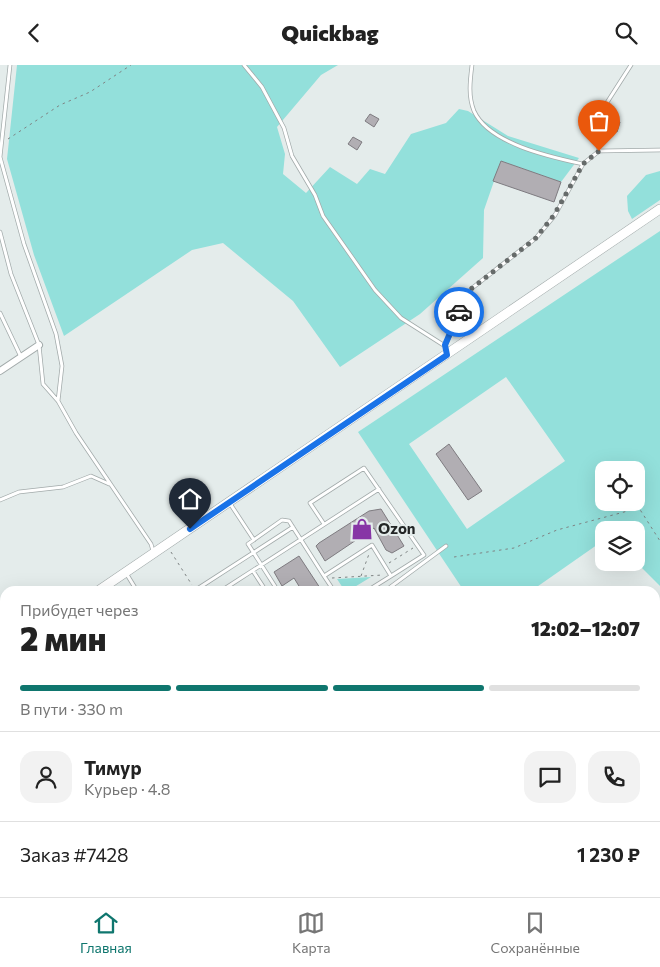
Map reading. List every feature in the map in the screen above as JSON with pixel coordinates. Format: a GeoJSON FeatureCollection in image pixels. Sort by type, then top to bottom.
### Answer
{"type":"FeatureCollection","features":[{"type":"Feature","properties":{"kind":"street"},"geometry":{"type":"LineString","coordinates":[[106,586],[446,350],[660,209]]}},
{"type":"Feature","properties":{"kind":"street"},"geometry":{"type":"LineString","coordinates":[[0,371],[39,345]]}},
{"type":"Feature","properties":{"kind":"lane"},"geometry":{"type":"LineString","coordinates":[[10,65],[0,157],[27,253],[56,334],[62,366],[62,385],[58,401]]}},
{"type":"Feature","properties":{"kind":"lane"},"geometry":{"type":"LineString","coordinates":[[244,65],[262,87],[284,128],[292,156],[315,195],[323,216],[375,290],[402,318],[446,350],[471,289],[536,238],[554,215],[583,164],[599,151],[660,150]]}},
{"type":"Feature","properties":{"kind":"lane"},"geometry":{"type":"LineString","coordinates":[[472,65],[469,90],[475,112],[488,128],[522,147],[583,164]]}},
{"type":"Feature","properties":{"kind":"lane"},"geometry":{"type":"LineString","coordinates":[[599,151],[596,129],[599,115],[630,65]]}},
{"type":"Feature","properties":{"kind":"lane"},"geometry":{"type":"LineString","coordinates":[[0,176],[4,172]]}},
{"type":"Feature","properties":{"kind":"lane"},"geometry":{"type":"LineString","coordinates":[[0,232],[11,274],[39,345],[42,383],[58,401],[110,484],[151,544],[154,554]]}},
{"type":"Feature","properties":{"kind":"lane"},"geometry":{"type":"LineString","coordinates":[[0,313],[21,357]]}},
{"type":"Feature","properties":{"kind":"lane"},"geometry":{"type":"LineString","coordinates":[[324,524],[310,503],[364,468],[424,555],[374,586]]}},
{"type":"Feature","properties":{"kind":"lane"},"geometry":{"type":"LineString","coordinates":[[0,500],[19,492],[63,487],[91,476],[110,484]]}},
{"type":"Feature","properties":{"kind":"lane"},"geometry":{"type":"LineString","coordinates":[[229,586],[379,489]]}},
{"type":"Feature","properties":{"kind":"lane"},"geometry":{"type":"LineString","coordinates":[[229,502],[254,540]]}},
{"type":"Feature","properties":{"kind":"lane"},"geometry":{"type":"LineString","coordinates":[[275,586],[248,544],[282,520],[289,521],[331,586]]}},
{"type":"Feature","properties":{"kind":"lane"},"geometry":{"type":"LineString","coordinates":[[202,586],[293,527]]}},
{"type":"Feature","properties":{"kind":"lane"},"geometry":{"type":"LineString","coordinates":[[325,577],[372,546],[391,575]]}},
{"type":"Feature","properties":{"kind":"lane"},"geometry":{"type":"LineString","coordinates":[[392,586],[446,546]]}},
{"type":"Feature","properties":{"kind":"lane"},"geometry":{"type":"LineString","coordinates":[[253,571],[263,586]]}},
{"type":"Feature","properties":{"kind":"lane"},"geometry":{"type":"LineString","coordinates":[[125,573],[134,586]]}},
{"type":"Feature","properties":{"kind":"path"},"geometry":{"type":"LineString","coordinates":[[2,144],[60,105],[90,91],[131,65]]}},
{"type":"Feature","properties":{"kind":"path"},"geometry":{"type":"LineString","coordinates":[[454,557],[514,548],[557,529],[640,508],[660,541]]}},
{"type":"Feature","properties":{"kind":"path"},"geometry":{"type":"LineString","coordinates":[[167,545],[191,586]]}},
{"type":"Feature","properties":{"kind":"path"},"geometry":{"type":"LineString","coordinates":[[385,566],[417,545]]}},
{"type":"Feature","properties":{"kind":"path"},"geometry":{"type":"LineString","coordinates":[[360,576],[372,546]]}},
{"type":"Feature","properties":{"kind":"path"},"geometry":{"type":"LineString","coordinates":[[325,577],[391,575]]}},
{"type":"Feature","properties":{"kind":"shaded area"},"geometry":{"type":"Polygon","coordinates":[[[17,65],[338,65],[321,75],[277,127],[285,154],[283,174],[306,193],[330,167],[357,184],[370,169],[385,174],[411,134],[446,123],[459,109],[468,111],[508,136],[579,158],[561,182],[501,161],[484,210],[483,258],[420,314],[340,367],[293,301],[223,243],[192,250],[64,336],[34,255],[7,159],[17,65]]]}},
{"type":"Feature","properties":{"kind":"shaded area"},"geometry":{"type":"Polygon","coordinates":[[[660,171],[660,200],[632,219],[628,211],[627,196],[646,175],[660,171]]]}},
{"type":"Feature","properties":{"kind":"shaded area"},"geometry":{"type":"Polygon","coordinates":[[[660,231],[660,586],[645,571],[645,521],[595,521],[595,546],[538,586],[461,586],[358,432],[660,231]],[[506,377],[409,444],[467,529],[565,461],[506,377]]]}},
{"type":"Feature","properties":{"kind":"shaded area"},"geometry":{"type":"Polygon","coordinates":[[[371,577],[356,586],[342,586],[337,579],[371,577]]]}},
{"type":"Feature","properties":{"kind":"building"},"geometry":{"type":"Polygon","coordinates":[[[370,114],[379,119],[374,127],[365,121],[370,114]]]}},
{"type":"Feature","properties":{"kind":"building"},"geometry":{"type":"Polygon","coordinates":[[[602,117],[620,122],[617,132],[600,127],[602,117]]]}},
{"type":"Feature","properties":{"kind":"building"},"geometry":{"type":"Polygon","coordinates":[[[353,137],[362,142],[357,150],[348,144],[353,137]]]}},
{"type":"Feature","properties":{"kind":"building"},"geometry":{"type":"Polygon","coordinates":[[[501,161],[561,182],[554,202],[493,181],[501,161]]]}},
{"type":"Feature","properties":{"kind":"building"},"geometry":{"type":"Polygon","coordinates":[[[449,444],[482,491],[468,500],[436,454],[449,444]]]}},
{"type":"Feature","properties":{"kind":"building"},"geometry":{"type":"Polygon","coordinates":[[[381,509],[404,546],[392,553],[386,550],[374,528],[325,561],[316,546],[319,543],[369,511],[381,509]]]}},
{"type":"Feature","properties":{"kind":"building"},"geometry":{"type":"Polygon","coordinates":[[[299,556],[319,586],[299,586],[294,578],[282,586],[274,572],[299,556]]]}},
{"type":"Feature","properties":{"kind":"way so far"},"geometry":{"type":"LineString","coordinates":[[459,312],[471,289],[536,238],[554,215],[583,164],[599,151]]}},
{"type":"Feature","properties":{"kind":"place","name":"Ozon"},"geometry":{"type":"Point","coordinates":[362,529]}},
{"type":"Feature","properties":{"kind":"route"},"geometry":{"type":"LineString","coordinates":[[190,529],[447,355],[445,345],[459,312]]}}]}
